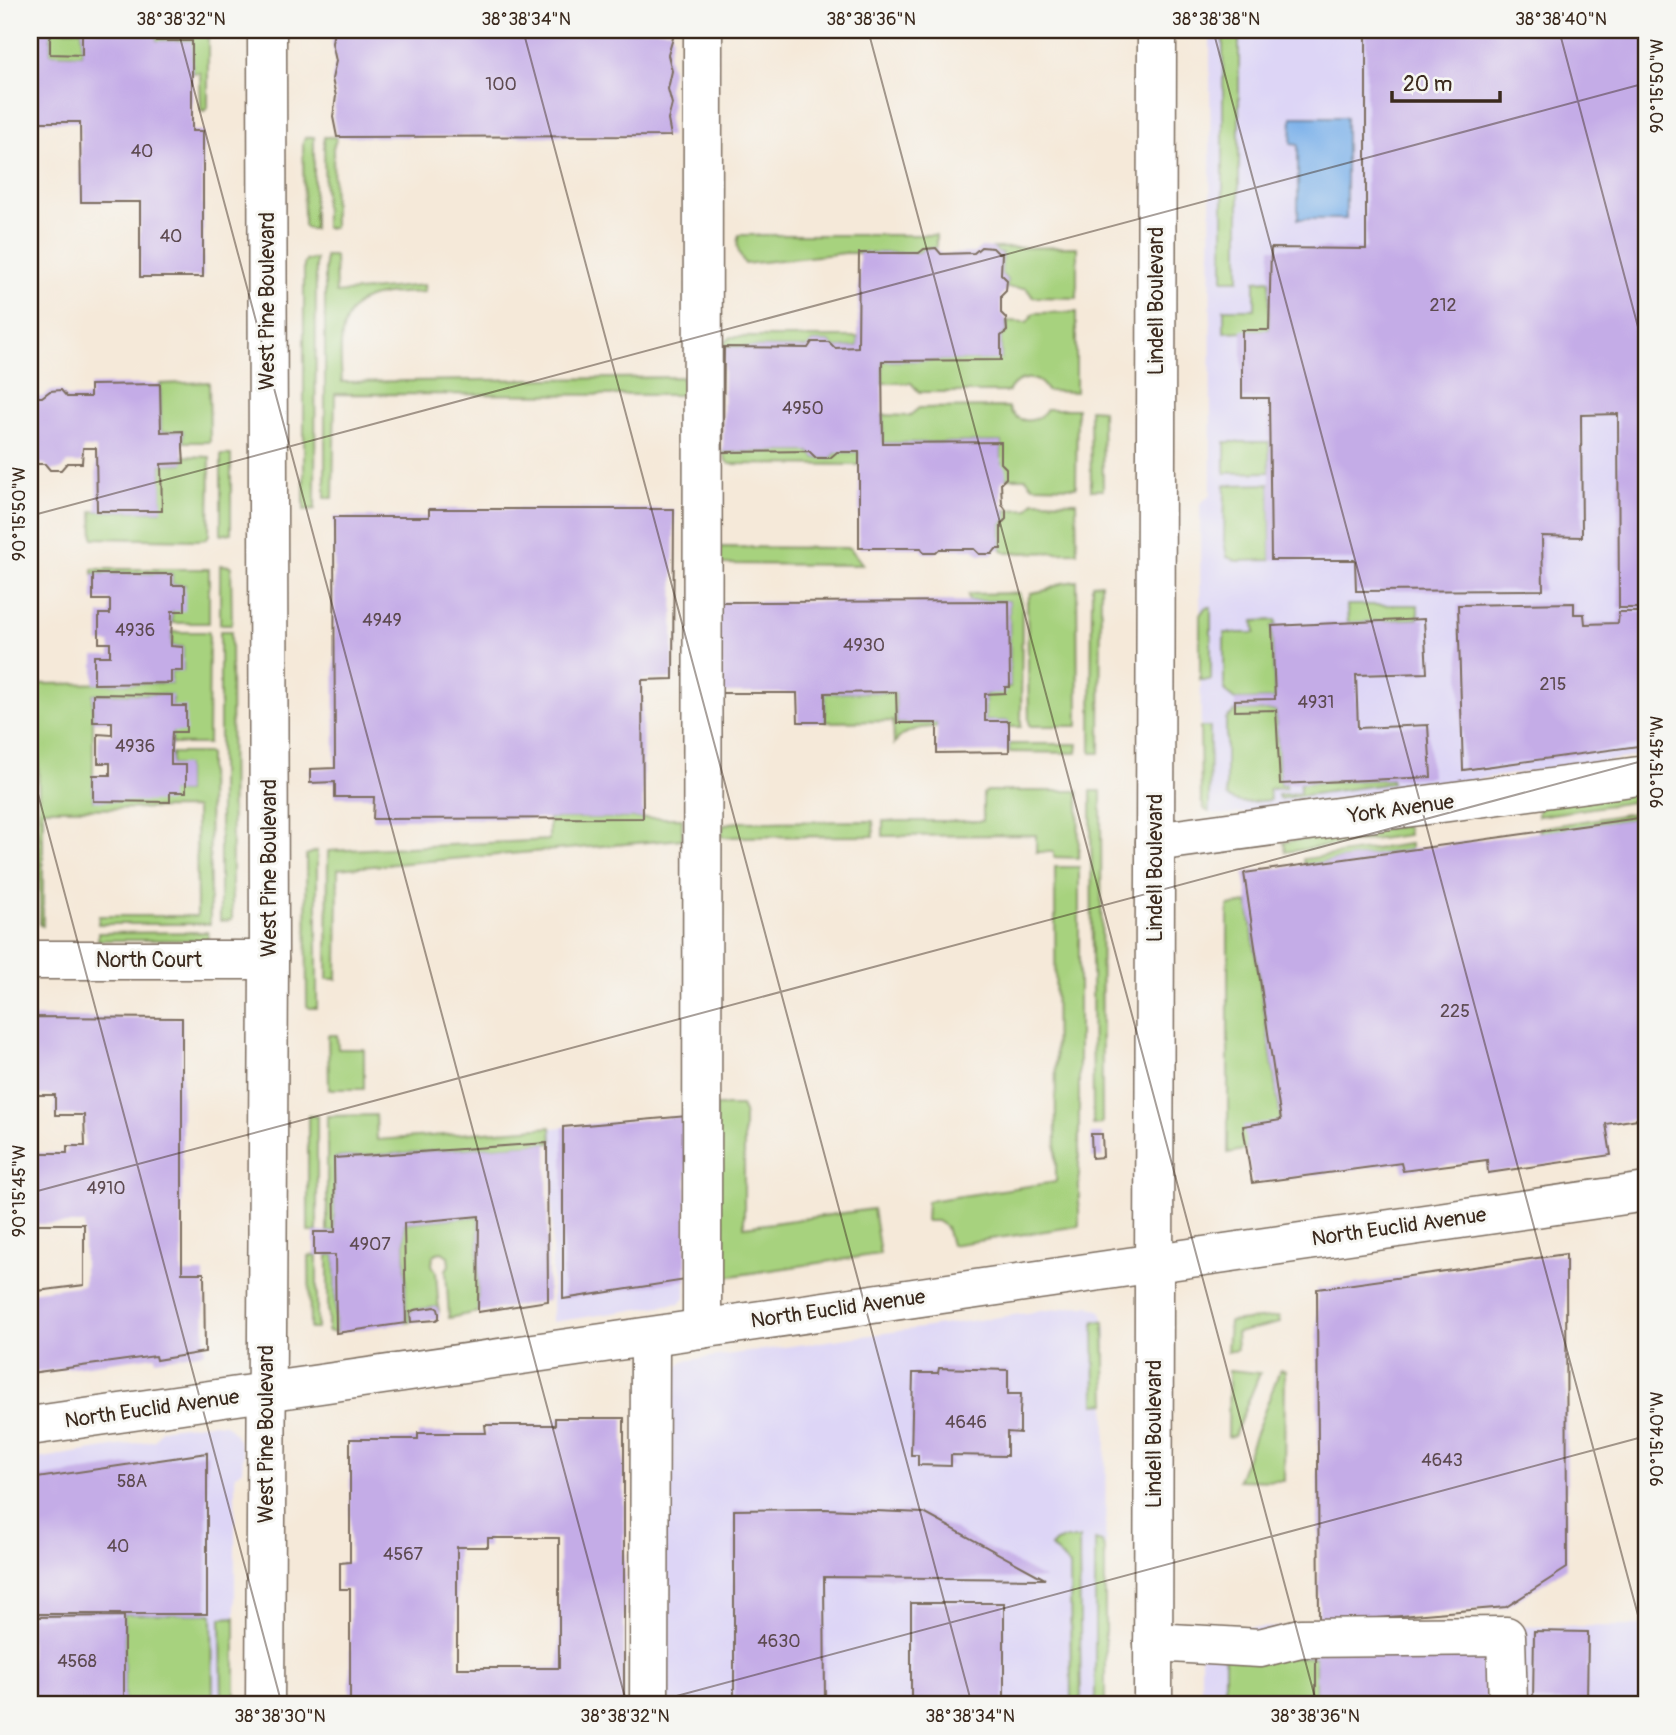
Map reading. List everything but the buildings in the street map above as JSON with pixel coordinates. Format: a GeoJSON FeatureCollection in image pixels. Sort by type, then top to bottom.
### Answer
{"type":"FeatureCollection","features":[{"type":"Feature","properties":{"kind":"street","name":"West Pine Boulevard"},"geometry":{"type":"LineString","coordinates":[[265,1705],[269,960],[267,30]]}},
{"type":"Feature","properties":{"kind":"street"},"geometry":{"type":"LineString","coordinates":[[702,1329],[703,30]]}},
{"type":"Feature","properties":{"kind":"street","name":"Lindell Boulevard"},"geometry":{"type":"LineString","coordinates":[[1153,1705],[1157,30]]}},
{"type":"Feature","properties":{"kind":"street","name":"York Avenue"},"geometry":{"type":"LineString","coordinates":[[1155,842],[1646,775]]}},
{"type":"Feature","properties":{"kind":"street","name":"North Court"},"geometry":{"type":"LineString","coordinates":[[30,960],[269,960]]}},
{"type":"Feature","properties":{"kind":"street","name":"North Euclid Avenue"},"geometry":{"type":"LineString","coordinates":[[30,1426],[1646,1192]]}},
{"type":"Feature","properties":{"kind":"street"},"geometry":{"type":"LineString","coordinates":[[649,1705],[650,1337]]}},
{"type":"Feature","properties":{"kind":"street"},"geometry":{"type":"LineString","coordinates":[[1153,1642],[1260,1648],[1300,1638],[1506,1636],[1508,1705]]}},
{"type":"Feature","properties":{"kind":"shaded area"},"geometry":{"type":"Polygon","coordinates":[[[1210,30],[1646,30],[1646,755],[1228,815],[1205,810],[1201,800],[1200,504],[1211,494],[1210,30]]]}},
{"type":"Feature","properties":{"kind":"shaded area"},"geometry":{"type":"Polygon","coordinates":[[[688,1116],[685,1299],[680,1303],[552,1322],[552,1128],[688,1116]]]}},
{"type":"Feature","properties":{"kind":"shaded area"},"geometry":{"type":"Polygon","coordinates":[[[1089,1306],[1101,1311],[1106,1329],[1105,1705],[663,1705],[665,1442],[676,1367],[683,1361],[1089,1306]]]}},
{"type":"Feature","properties":{"kind":"shaded area"},"geometry":{"type":"Polygon","coordinates":[[[225,1424],[233,1431],[243,1454],[242,1470],[235,1479],[235,1705],[30,1705],[30,1460],[155,1440],[161,1430],[166,1428],[225,1424]]]}},
{"type":"Feature","properties":{"kind":"shaded area"},"geometry":{"type":"Polygon","coordinates":[[[1646,1626],[1646,1705],[1201,1705],[1201,1628],[1646,1626]]]}},
{"type":"Feature","properties":{"kind":"green space"},"geometry":{"type":"Polygon","coordinates":[[[50,30],[82,30],[82,55],[50,54],[50,30]]]}},
{"type":"Feature","properties":{"kind":"green space"},"geometry":{"type":"Polygon","coordinates":[[[156,30],[208,30],[208,107],[204,111],[201,110],[200,73],[192,73],[191,41],[156,41],[156,30]]]}},
{"type":"Feature","properties":{"kind":"green space"},"geometry":{"type":"Polygon","coordinates":[[[1223,30],[1239,30],[1239,280],[1223,280],[1223,30]]]}},
{"type":"Feature","properties":{"kind":"green space"},"geometry":{"type":"Polygon","coordinates":[[[314,137],[314,229],[304,226],[303,142],[314,137]]]}},
{"type":"Feature","properties":{"kind":"green space"},"geometry":{"type":"Polygon","coordinates":[[[324,137],[337,137],[333,148],[334,228],[325,228],[324,137]]]}},
{"type":"Feature","properties":{"kind":"green space"},"geometry":{"type":"Polygon","coordinates":[[[739,235],[936,235],[936,248],[924,249],[919,253],[845,253],[745,264],[738,250],[739,235]]]}},
{"type":"Feature","properties":{"kind":"green space"},"geometry":{"type":"Polygon","coordinates":[[[1077,247],[1077,298],[1033,297],[1026,288],[1006,288],[1007,280],[1001,274],[1002,253],[993,248],[1077,247]]]}},
{"type":"Feature","properties":{"kind":"green space"},"geometry":{"type":"Polygon","coordinates":[[[325,256],[335,256],[336,293],[424,285],[425,292],[377,296],[364,300],[355,307],[348,315],[342,337],[342,382],[682,377],[682,395],[335,394],[333,498],[325,498],[325,256]]]}},
{"type":"Feature","properties":{"kind":"green space"},"geometry":{"type":"Polygon","coordinates":[[[316,259],[315,509],[304,510],[304,264],[307,260],[316,259]]]}},
{"type":"Feature","properties":{"kind":"green space"},"geometry":{"type":"Polygon","coordinates":[[[1270,280],[1269,330],[1224,332],[1224,309],[1255,309],[1255,281],[1270,280]]]}},
{"type":"Feature","properties":{"kind":"green space"},"geometry":{"type":"Polygon","coordinates":[[[1076,312],[1076,392],[1047,391],[1033,379],[1017,382],[1008,392],[919,392],[911,383],[882,383],[882,361],[1001,359],[1001,336],[1007,332],[1007,321],[1027,322],[1034,313],[1076,312]]]}},
{"type":"Feature","properties":{"kind":"green space"},"geometry":{"type":"Polygon","coordinates":[[[731,337],[858,337],[858,347],[835,348],[829,342],[812,342],[808,348],[724,347],[731,337]]]}},
{"type":"Feature","properties":{"kind":"green space"},"geometry":{"type":"Polygon","coordinates":[[[209,382],[210,442],[183,442],[183,431],[161,432],[160,384],[209,382]]]}},
{"type":"Feature","properties":{"kind":"green space"},"geometry":{"type":"Polygon","coordinates":[[[1008,407],[1016,417],[1027,420],[1038,418],[1047,409],[1077,409],[1076,487],[1033,486],[1026,478],[1006,478],[1001,463],[1001,442],[883,443],[883,415],[909,416],[919,408],[1008,407]]]}},
{"type":"Feature","properties":{"kind":"green space"},"geometry":{"type":"Polygon","coordinates":[[[1090,409],[1102,410],[1103,490],[1091,490],[1090,409]]]}},
{"type":"Feature","properties":{"kind":"green space"},"geometry":{"type":"Polygon","coordinates":[[[1225,442],[1269,442],[1270,472],[1225,473],[1225,442]]]}},
{"type":"Feature","properties":{"kind":"green space"},"geometry":{"type":"Polygon","coordinates":[[[809,451],[816,458],[830,458],[837,452],[859,452],[859,465],[730,464],[723,452],[809,451]]]}},
{"type":"Feature","properties":{"kind":"green space"},"geometry":{"type":"Polygon","coordinates":[[[221,455],[231,455],[231,533],[221,535],[221,455]]]}},
{"type":"Feature","properties":{"kind":"green space"},"geometry":{"type":"Polygon","coordinates":[[[184,456],[210,457],[209,535],[206,539],[93,538],[92,511],[161,511],[161,464],[183,463],[184,456]]]}},
{"type":"Feature","properties":{"kind":"green space"},"geometry":{"type":"Polygon","coordinates":[[[1270,484],[1271,560],[1237,561],[1227,557],[1224,540],[1225,485],[1270,484]]]}},
{"type":"Feature","properties":{"kind":"green space"},"geometry":{"type":"Polygon","coordinates":[[[1034,501],[1076,502],[1077,552],[1007,553],[1001,549],[1001,524],[1006,519],[1006,510],[1028,509],[1034,501]]]}},
{"type":"Feature","properties":{"kind":"green space"},"geometry":{"type":"Polygon","coordinates":[[[718,547],[850,548],[863,565],[717,564],[718,547]]]}},
{"type":"Feature","properties":{"kind":"green space"},"geometry":{"type":"Polygon","coordinates":[[[220,565],[231,566],[232,624],[220,624],[220,565]]]}},
{"type":"Feature","properties":{"kind":"green space"},"geometry":{"type":"Polygon","coordinates":[[[93,569],[209,569],[209,623],[172,623],[172,611],[185,585],[172,585],[172,574],[93,574],[93,569]]]}},
{"type":"Feature","properties":{"kind":"green space"},"geometry":{"type":"Polygon","coordinates":[[[1077,581],[1078,726],[1029,726],[1027,602],[1031,593],[1077,581]]]}},
{"type":"Feature","properties":{"kind":"green space"},"geometry":{"type":"Polygon","coordinates":[[[1101,583],[1100,753],[1091,753],[1092,584],[1101,583]]]}},
{"type":"Feature","properties":{"kind":"green space"},"geometry":{"type":"Polygon","coordinates":[[[1019,593],[1022,603],[1021,727],[1009,727],[1008,721],[985,721],[985,694],[1010,687],[1009,601],[969,601],[968,594],[1019,593]]]}},
{"type":"Feature","properties":{"kind":"green space"},"geometry":{"type":"Polygon","coordinates":[[[1347,605],[1418,605],[1418,619],[1348,623],[1347,605]]]}},
{"type":"Feature","properties":{"kind":"green space"},"geometry":{"type":"Polygon","coordinates":[[[1211,607],[1211,680],[1200,680],[1200,615],[1205,608],[1211,607]]]}},
{"type":"Feature","properties":{"kind":"green space"},"geometry":{"type":"Polygon","coordinates":[[[1276,620],[1276,626],[1272,626],[1275,699],[1235,700],[1226,693],[1224,687],[1224,633],[1255,633],[1254,621],[1276,620]]]}},
{"type":"Feature","properties":{"kind":"green space"},"geometry":{"type":"Polygon","coordinates":[[[220,631],[231,631],[232,920],[220,921],[220,631]]]}},
{"type":"Feature","properties":{"kind":"green space"},"geometry":{"type":"Polygon","coordinates":[[[172,632],[209,632],[208,744],[172,744],[172,695],[93,694],[93,800],[186,792],[186,766],[171,765],[172,753],[209,753],[210,924],[98,924],[99,916],[197,916],[196,808],[43,809],[43,926],[40,925],[38,741],[30,741],[30,684],[171,683],[171,671],[183,670],[183,647],[171,646],[172,632]]]}},
{"type":"Feature","properties":{"kind":"green space"},"geometry":{"type":"Polygon","coordinates":[[[896,692],[897,723],[937,723],[937,727],[913,730],[902,735],[894,744],[893,721],[825,722],[825,693],[896,692]]]}},
{"type":"Feature","properties":{"kind":"green space"},"geometry":{"type":"Polygon","coordinates":[[[1276,710],[1280,784],[1286,784],[1286,788],[1269,789],[1270,800],[1232,800],[1227,797],[1226,792],[1226,719],[1235,711],[1276,710]]]}},
{"type":"Feature","properties":{"kind":"green space"},"geometry":{"type":"Polygon","coordinates":[[[1200,727],[1210,727],[1209,812],[1205,810],[1201,800],[1200,727]]]}},
{"type":"Feature","properties":{"kind":"green space"},"geometry":{"type":"Polygon","coordinates":[[[1009,744],[1078,744],[1077,753],[1009,752],[1009,744]]]}},
{"type":"Feature","properties":{"kind":"green space"},"geometry":{"type":"Polygon","coordinates":[[[1391,779],[1392,783],[1279,799],[1278,795],[1300,793],[1300,783],[1391,779]]]}},
{"type":"Feature","properties":{"kind":"green space"},"geometry":{"type":"Polygon","coordinates":[[[1646,790],[1646,800],[1538,816],[1538,811],[1543,806],[1646,790]]]}},
{"type":"Feature","properties":{"kind":"green space"},"geometry":{"type":"Polygon","coordinates":[[[988,791],[1078,791],[1079,858],[1054,857],[1054,852],[1036,852],[1036,835],[883,836],[883,821],[983,821],[983,794],[988,791]]]}},
{"type":"Feature","properties":{"kind":"green space"},"geometry":{"type":"Polygon","coordinates":[[[1091,791],[1101,791],[1102,1124],[1093,1125],[1091,791]]]}},
{"type":"Feature","properties":{"kind":"green space"},"geometry":{"type":"Polygon","coordinates":[[[1646,811],[1646,817],[1540,833],[1539,828],[1646,811]]]}},
{"type":"Feature","properties":{"kind":"green space"},"geometry":{"type":"Polygon","coordinates":[[[549,818],[682,818],[682,839],[338,869],[337,979],[327,979],[328,851],[549,840],[549,818]]]}},
{"type":"Feature","properties":{"kind":"green space"},"geometry":{"type":"Polygon","coordinates":[[[873,821],[874,836],[722,837],[724,825],[730,823],[873,821]]]}},
{"type":"Feature","properties":{"kind":"green space"},"geometry":{"type":"Polygon","coordinates":[[[1405,826],[1408,835],[1286,852],[1284,842],[1405,826]]]}},
{"type":"Feature","properties":{"kind":"green space"},"geometry":{"type":"Polygon","coordinates":[[[1410,844],[1410,850],[1304,865],[1303,859],[1410,844]]]}},
{"type":"Feature","properties":{"kind":"green space"},"geometry":{"type":"Polygon","coordinates":[[[317,851],[317,1008],[310,1008],[307,1006],[306,855],[317,851]]]}},
{"type":"Feature","properties":{"kind":"green space"},"geometry":{"type":"Polygon","coordinates":[[[1055,867],[1079,867],[1079,1226],[951,1245],[946,1227],[937,1221],[926,1221],[927,1201],[1056,1182],[1055,867]]]}},
{"type":"Feature","properties":{"kind":"green space"},"geometry":{"type":"Polygon","coordinates":[[[1248,903],[1281,1120],[1247,1149],[1228,1153],[1228,906],[1248,903]]]}},
{"type":"Feature","properties":{"kind":"green space"},"geometry":{"type":"Polygon","coordinates":[[[208,932],[208,940],[98,940],[98,933],[208,932]]]}},
{"type":"Feature","properties":{"kind":"green space"},"geometry":{"type":"Polygon","coordinates":[[[328,1035],[337,1035],[338,1049],[364,1049],[364,1089],[329,1089],[328,1035]]]}},
{"type":"Feature","properties":{"kind":"green space"},"geometry":{"type":"Polygon","coordinates":[[[716,1106],[741,1106],[744,1112],[744,1227],[873,1209],[880,1254],[718,1278],[716,1106]]]}},
{"type":"Feature","properties":{"kind":"green space"},"geometry":{"type":"Polygon","coordinates":[[[376,1115],[377,1140],[551,1127],[552,1143],[335,1158],[335,1232],[327,1232],[327,1116],[376,1115]]]}},
{"type":"Feature","properties":{"kind":"green space"},"geometry":{"type":"Polygon","coordinates":[[[308,1116],[317,1116],[317,1232],[308,1232],[308,1116]]]}},
{"type":"Feature","properties":{"kind":"green space"},"geometry":{"type":"Polygon","coordinates":[[[479,1216],[478,1312],[449,1318],[446,1270],[449,1265],[448,1256],[442,1252],[433,1256],[432,1265],[436,1271],[439,1313],[435,1307],[414,1310],[410,1312],[411,1322],[406,1323],[404,1223],[479,1216]]]}},
{"type":"Feature","properties":{"kind":"green space"},"geometry":{"type":"Polygon","coordinates":[[[317,1255],[317,1329],[310,1329],[309,1256],[317,1255]]]}},
{"type":"Feature","properties":{"kind":"green space"},"geometry":{"type":"Polygon","coordinates":[[[328,1255],[335,1255],[336,1333],[328,1331],[328,1255]]]}},
{"type":"Feature","properties":{"kind":"green space"},"geometry":{"type":"Polygon","coordinates":[[[1279,1317],[1280,1323],[1236,1333],[1237,1350],[1227,1352],[1229,1322],[1279,1317]]]}},
{"type":"Feature","properties":{"kind":"green space"},"geometry":{"type":"Polygon","coordinates":[[[1094,1321],[1104,1322],[1106,1403],[1095,1404],[1094,1321]]]}},
{"type":"Feature","properties":{"kind":"green space"},"geometry":{"type":"Polygon","coordinates":[[[1229,1370],[1260,1373],[1234,1436],[1228,1437],[1229,1370]]]}},
{"type":"Feature","properties":{"kind":"green space"},"geometry":{"type":"Polygon","coordinates":[[[1280,1370],[1285,1371],[1284,1481],[1238,1480],[1280,1370]]]}},
{"type":"Feature","properties":{"kind":"green space"},"geometry":{"type":"Polygon","coordinates":[[[1064,1539],[1079,1539],[1081,1705],[1071,1705],[1070,1566],[1051,1547],[1064,1539]]]}},
{"type":"Feature","properties":{"kind":"green space"},"geometry":{"type":"Polygon","coordinates":[[[1095,1540],[1102,1542],[1105,1550],[1105,1705],[1095,1705],[1095,1540]]]}},
{"type":"Feature","properties":{"kind":"green space"},"geometry":{"type":"Polygon","coordinates":[[[124,1614],[212,1614],[213,1705],[124,1705],[124,1614]]]}},
{"type":"Feature","properties":{"kind":"green space"},"geometry":{"type":"Polygon","coordinates":[[[235,1617],[235,1705],[222,1705],[221,1618],[235,1617]]]}},
{"type":"Feature","properties":{"kind":"green space"},"geometry":{"type":"Polygon","coordinates":[[[1225,1657],[1316,1657],[1316,1705],[1225,1705],[1225,1657]]]}},
{"type":"Feature","properties":{"kind":"water"},"geometry":{"type":"Polygon","coordinates":[[[1292,117],[1346,117],[1346,219],[1298,219],[1298,145],[1291,144],[1292,117]]]}}]}
